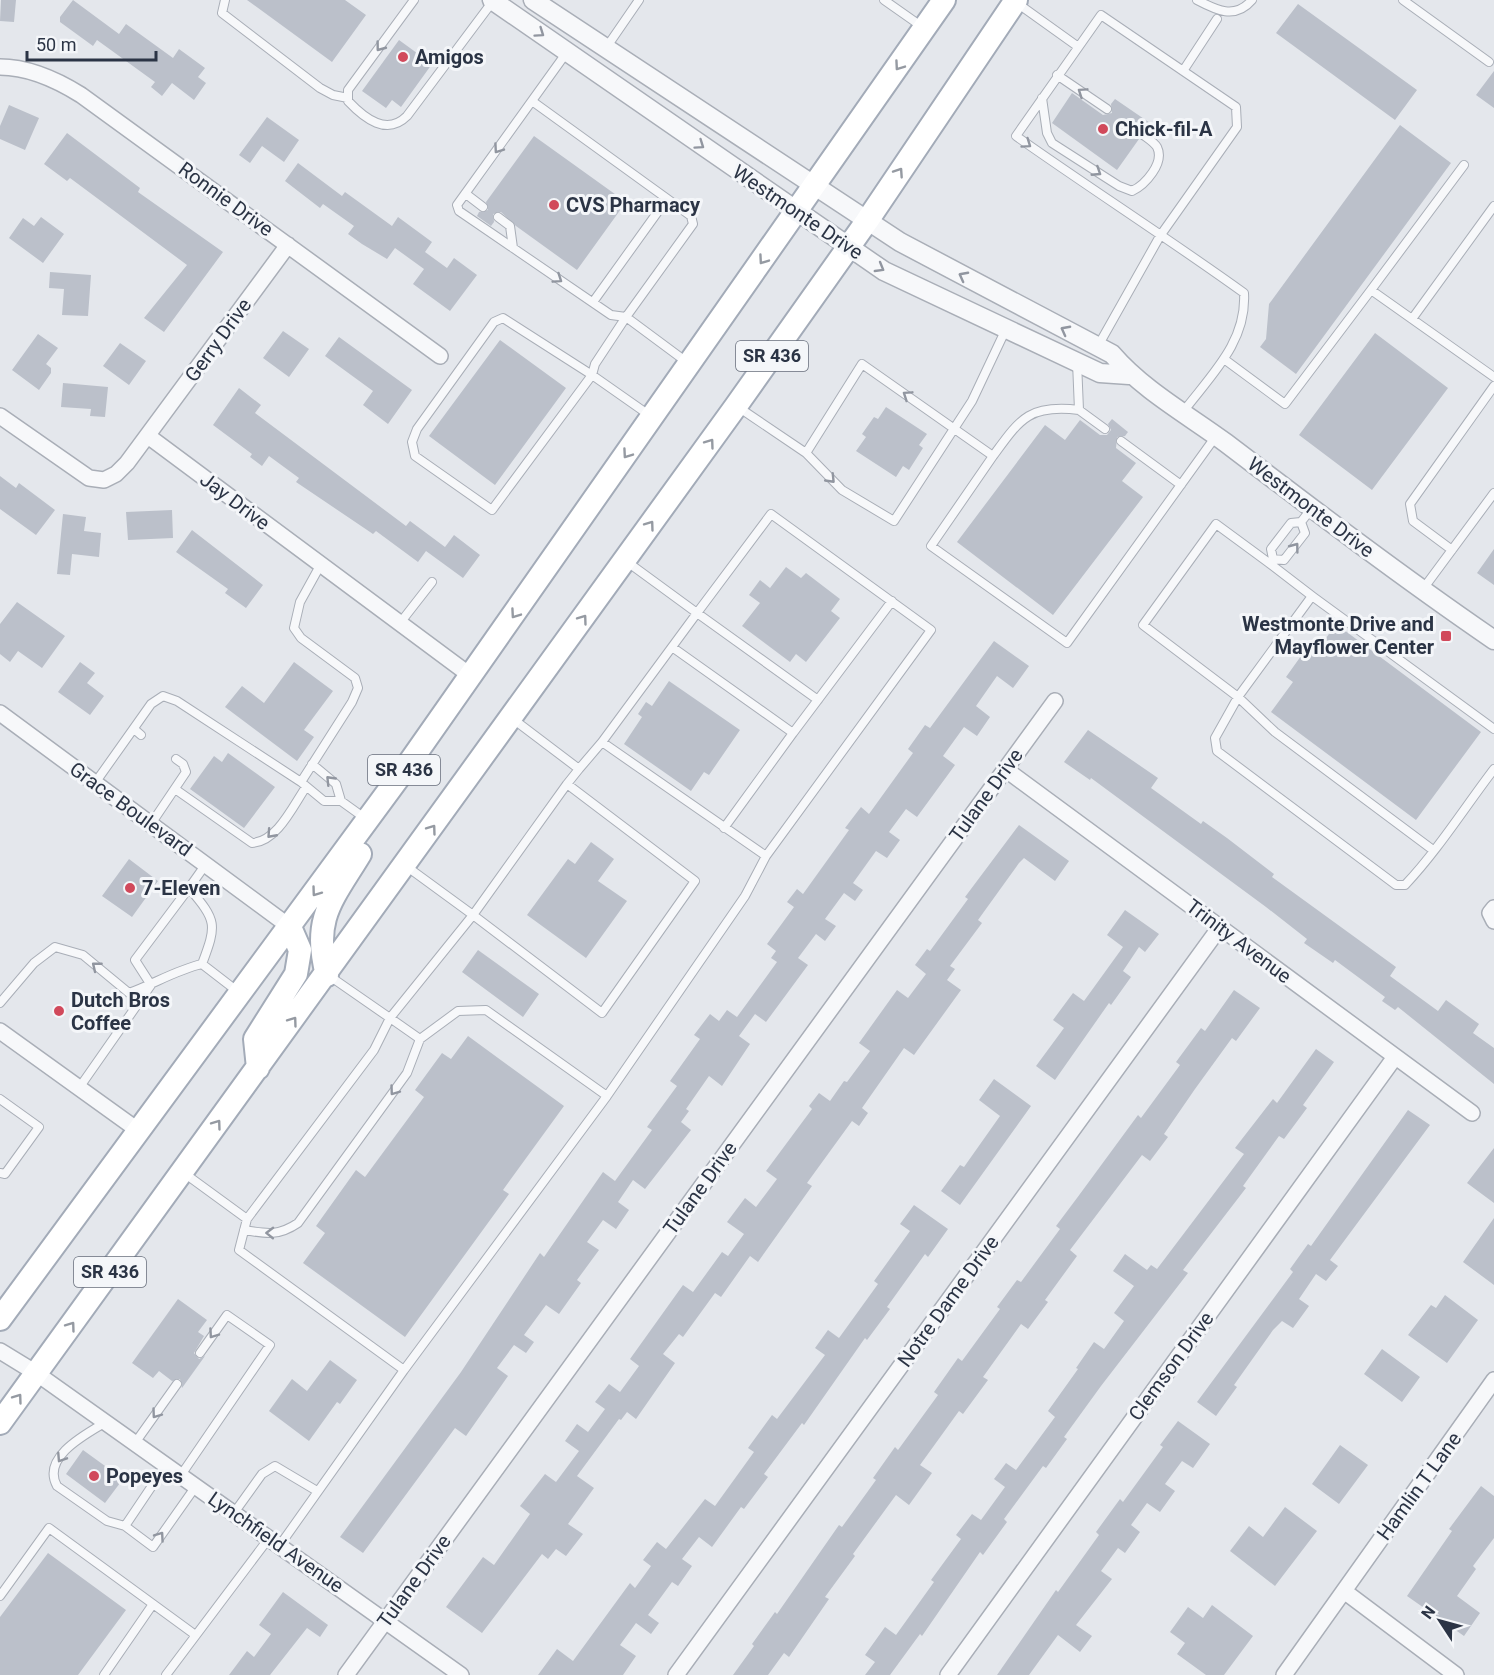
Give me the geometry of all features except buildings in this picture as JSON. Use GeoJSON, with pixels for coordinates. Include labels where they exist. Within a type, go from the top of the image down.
{"type":"FeatureCollection","features":[{"type":"Feature","properties":{"kind":"main road","name":"SR 436"},"geometry":{"type":"LineString","coordinates":[[0,1319],[407,766],[944,0]]}},
{"type":"Feature","properties":{"kind":"main road","name":"SR 436"},"geometry":{"type":"LineString","coordinates":[[0,1423],[327,975],[736,406],[867,221],[1015,1]]}},
{"type":"Feature","properties":{"kind":"main road"},"geometry":{"type":"LineString","coordinates":[[327,975],[319,936],[323,921],[334,896],[378,825],[407,766]]}},
{"type":"Feature","properties":{"kind":"main road"},"geometry":{"type":"LineString","coordinates":[[258,1068],[255,1039],[296,974],[300,950],[290,927]]}},
{"type":"Feature","properties":{"kind":"street","name":"Westmonte Drive"},"geometry":{"type":"LineString","coordinates":[[492,0],[884,271],[1100,373],[1129,375]]}},
{"type":"Feature","properties":{"kind":"street","name":"Westmonte Drive"},"geometry":{"type":"LineString","coordinates":[[533,0],[900,242],[1112,354],[1129,375],[1216,436],[1307,515],[1494,640]]}},
{"type":"Feature","properties":{"kind":"street","name":"Ronnie Drive"},"geometry":{"type":"LineString","coordinates":[[0,67],[34,72],[67,86],[288,244],[440,357]]}},
{"type":"Feature","properties":{"kind":"street","name":"Gerry Drive"},"geometry":{"type":"LineString","coordinates":[[148,436],[288,244]]}},
{"type":"Feature","properties":{"kind":"street"},"geometry":{"type":"LineString","coordinates":[[0,416],[75,471],[89,478],[104,480],[116,474],[148,436]]}},
{"type":"Feature","properties":{"kind":"street","name":"Jay Drive"},"geometry":{"type":"LineString","coordinates":[[148,436],[471,676]]}},
{"type":"Feature","properties":{"kind":"street","name":"Tulane Drive"},"geometry":{"type":"LineString","coordinates":[[346,1675],[1055,701]]}},
{"type":"Feature","properties":{"kind":"street","name":"Grace Boulevard"},"geometry":{"type":"LineString","coordinates":[[0,713],[290,927]]}},
{"type":"Feature","properties":{"kind":"street","name":"Trinity Avenue"},"geometry":{"type":"LineString","coordinates":[[1005,769],[1472,1113]]}},
{"type":"Feature","properties":{"kind":"street"},"geometry":{"type":"LineString","coordinates":[[1494,908],[1490,914],[1494,921]]}},
{"type":"Feature","properties":{"kind":"street","name":"Notre Dame Drive"},"geometry":{"type":"LineString","coordinates":[[676,1675],[1220,927]]}},
{"type":"Feature","properties":{"kind":"street"},"geometry":{"type":"LineString","coordinates":[[0,1031],[139,1131]]}},
{"type":"Feature","properties":{"kind":"street","name":"Clemson Drive"},"geometry":{"type":"LineString","coordinates":[[948,1675],[1395,1057]]}},
{"type":"Feature","properties":{"kind":"street","name":"Lynchfield Avenue"},"geometry":{"type":"LineString","coordinates":[[0,1351],[106,1422],[461,1675]]}},
{"type":"Feature","properties":{"kind":"street","name":"Hamlin T Lane"},"geometry":{"type":"LineString","coordinates":[[1284,1675],[1494,1380]]}},
{"type":"Feature","properties":{"kind":"street"},"geometry":{"type":"LineString","coordinates":[[1344,1591],[1456,1675]]}},
{"type":"Feature","properties":{"kind":"lane"},"geometry":{"type":"LineString","coordinates":[[225,0],[222,13],[320,88],[333,95],[348,98]]}},
{"type":"Feature","properties":{"kind":"lane"},"geometry":{"type":"LineString","coordinates":[[414,0],[348,90],[348,98],[356,110],[382,126],[398,125],[492,0]]}},
{"type":"Feature","properties":{"kind":"lane"},"geometry":{"type":"LineString","coordinates":[[606,48],[639,0]]}},
{"type":"Feature","properties":{"kind":"lane"},"geometry":{"type":"LineString","coordinates":[[884,0],[925,28]]}},
{"type":"Feature","properties":{"kind":"lane"},"geometry":{"type":"LineString","coordinates":[[1197,0],[1220,12],[1235,12],[1252,0]]}},
{"type":"Feature","properties":{"kind":"lane"},"geometry":{"type":"LineString","coordinates":[[1015,1],[1077,46]]}},
{"type":"Feature","properties":{"kind":"lane"},"geometry":{"type":"LineString","coordinates":[[1409,2],[1489,62]]}},
{"type":"Feature","properties":{"kind":"lane"},"geometry":{"type":"LineString","coordinates":[[1098,347],[1160,236],[1237,127],[1236,107],[1101,15],[1077,46],[1016,136],[1160,236],[1244,293],[1245,308],[1235,345],[1183,412]]}},
{"type":"Feature","properties":{"kind":"lane"},"geometry":{"type":"LineString","coordinates":[[1184,71],[1217,19]]}},
{"type":"Feature","properties":{"kind":"lane"},"geometry":{"type":"LineString","coordinates":[[567,52],[457,206],[459,211],[611,315],[626,317],[690,364]]}},
{"type":"Feature","properties":{"kind":"lane"},"geometry":{"type":"LineString","coordinates":[[1057,75],[1107,109]]}},
{"type":"Feature","properties":{"kind":"lane"},"geometry":{"type":"LineString","coordinates":[[1042,98],[1047,134],[1052,143],[1119,186],[1132,191],[1147,181],[1159,157],[1156,146],[1142,135]]}},
{"type":"Feature","properties":{"kind":"lane"},"geometry":{"type":"LineString","coordinates":[[532,102],[691,216],[693,224],[626,317],[595,364],[592,375],[492,510],[415,456],[412,442],[417,429],[487,331],[503,318],[592,375],[652,417]]}},
{"type":"Feature","properties":{"kind":"lane"},"geometry":{"type":"LineString","coordinates":[[1224,359],[1285,404],[1464,165]]}},
{"type":"Feature","properties":{"kind":"lane"},"geometry":{"type":"LineString","coordinates":[[466,194],[483,207]]}},
{"type":"Feature","properties":{"kind":"lane"},"geometry":{"type":"LineString","coordinates":[[592,302],[668,199]]}},
{"type":"Feature","properties":{"kind":"lane"},"geometry":{"type":"LineString","coordinates":[[1412,319],[1494,206]]}},
{"type":"Feature","properties":{"kind":"lane"},"geometry":{"type":"LineString","coordinates":[[498,217],[510,226],[513,248]]}},
{"type":"Feature","properties":{"kind":"lane"},"geometry":{"type":"LineString","coordinates":[[1371,290],[1494,377]]}},
{"type":"Feature","properties":{"kind":"lane"},"geometry":{"type":"LineString","coordinates":[[736,406],[806,453],[842,490],[894,521],[972,401],[1006,328]]}},
{"type":"Feature","properties":{"kind":"lane"},"geometry":{"type":"LineString","coordinates":[[1077,362],[1079,410]]}},
{"type":"Feature","properties":{"kind":"lane"},"geometry":{"type":"LineString","coordinates":[[806,453],[862,364],[993,456]]}},
{"type":"Feature","properties":{"kind":"lane"},"geometry":{"type":"LineString","coordinates":[[1452,550],[1413,521],[1410,504],[1494,386]]}},
{"type":"Feature","properties":{"kind":"lane"},"geometry":{"type":"LineString","coordinates":[[1105,429],[1079,410],[1035,411],[1014,428],[931,546],[1067,643],[1216,436]]}},
{"type":"Feature","properties":{"kind":"lane"},"geometry":{"type":"LineString","coordinates":[[1121,441],[1181,485]]}},
{"type":"Feature","properties":{"kind":"lane"},"geometry":{"type":"LineString","coordinates":[[1422,591],[1494,492]]}},
{"type":"Feature","properties":{"kind":"lane"},"geometry":{"type":"LineString","coordinates":[[166,1675],[194,1634],[317,1491],[607,1096],[745,896],[766,856],[932,630],[771,514],[602,742],[567,784],[473,915],[390,1018],[374,1050],[248,1219],[238,1250],[404,1370]]}},
{"type":"Feature","properties":{"kind":"lane"},"geometry":{"type":"LineString","coordinates":[[1271,561],[1284,560],[1305,533],[1307,515]]}},
{"type":"Feature","properties":{"kind":"lane"},"geometry":{"type":"LineString","coordinates":[[1271,561],[1271,549],[1291,523],[1307,515]]}},
{"type":"Feature","properties":{"kind":"lane"},"geometry":{"type":"LineString","coordinates":[[1433,850],[1275,732],[1238,697],[1143,625],[1216,524],[1271,561],[1312,596],[1494,729]]}},
{"type":"Feature","properties":{"kind":"lane"},"geometry":{"type":"LineString","coordinates":[[625,560],[818,700]]}},
{"type":"Feature","properties":{"kind":"lane"},"geometry":{"type":"LineString","coordinates":[[175,789],[252,843],[263,843],[272,835],[358,688],[355,678],[301,638],[294,628],[300,602],[321,564]]}},
{"type":"Feature","properties":{"kind":"lane"},"geometry":{"type":"LineString","coordinates":[[400,623],[432,582]]}},
{"type":"Feature","properties":{"kind":"lane"},"geometry":{"type":"LineString","coordinates":[[1312,596],[1238,697],[1215,738],[1214,746],[1217,751],[1396,885],[1406,885],[1494,769]]}},
{"type":"Feature","properties":{"kind":"lane"},"geometry":{"type":"LineString","coordinates":[[724,828],[892,601]]}},
{"type":"Feature","properties":{"kind":"lane"},"geometry":{"type":"LineString","coordinates":[[672,647],[793,733]]}},
{"type":"Feature","properties":{"kind":"lane"},"geometry":{"type":"LineString","coordinates":[[95,783],[152,704],[162,696],[177,701],[303,784],[324,801],[341,801],[368,820]]}},
{"type":"Feature","properties":{"kind":"lane"},"geometry":{"type":"LineString","coordinates":[[511,718],[579,769]]}},
{"type":"Feature","properties":{"kind":"lane"},"geometry":{"type":"LineString","coordinates":[[134,729],[141,735]]}},
{"type":"Feature","properties":{"kind":"lane"},"geometry":{"type":"LineString","coordinates":[[602,742],[766,856]]}},
{"type":"Feature","properties":{"kind":"lane"},"geometry":{"type":"LineString","coordinates":[[151,824],[186,772],[183,765],[176,759]]}},
{"type":"Feature","properties":{"kind":"lane"},"geometry":{"type":"LineString","coordinates":[[312,764],[336,783],[341,801]]}},
{"type":"Feature","properties":{"kind":"lane"},"geometry":{"type":"LineString","coordinates":[[405,865],[602,1013],[694,881],[567,784]]}},
{"type":"Feature","properties":{"kind":"lane"},"geometry":{"type":"LineString","coordinates":[[151,985],[135,960],[206,864]]}},
{"type":"Feature","properties":{"kind":"lane"},"geometry":{"type":"LineString","coordinates":[[189,888],[209,911],[214,933],[202,964]]}},
{"type":"Feature","properties":{"kind":"lane"},"geometry":{"type":"LineString","coordinates":[[0,1003],[34,963],[55,947],[83,955],[129,993],[151,985],[183,968],[202,964],[241,994]]}},
{"type":"Feature","properties":{"kind":"lane"},"geometry":{"type":"LineString","coordinates":[[327,975],[420,1039]]}},
{"type":"Feature","properties":{"kind":"lane"},"geometry":{"type":"LineString","coordinates":[[79,1088],[151,985]]}},
{"type":"Feature","properties":{"kind":"lane"},"geometry":{"type":"LineString","coordinates":[[244,1230],[272,1235],[285,1233],[298,1223],[407,1073],[420,1039],[458,1011],[486,1010],[607,1096]]}},
{"type":"Feature","properties":{"kind":"lane"},"geometry":{"type":"LineString","coordinates":[[0,1099],[39,1127],[2,1174]]}},
{"type":"Feature","properties":{"kind":"lane"},"geometry":{"type":"LineString","coordinates":[[183,1172],[248,1219]]}},
{"type":"Feature","properties":{"kind":"lane"},"geometry":{"type":"LineString","coordinates":[[181,1475],[270,1346],[227,1315],[200,1353]]}},
{"type":"Feature","properties":{"kind":"lane"},"geometry":{"type":"LineString","coordinates":[[135,1443],[177,1384]]}},
{"type":"Feature","properties":{"kind":"lane"},"geometry":{"type":"LineString","coordinates":[[106,1422],[68,1447],[54,1468],[53,1478],[57,1485],[107,1521],[125,1526],[153,1546],[196,1486]]}},
{"type":"Feature","properties":{"kind":"lane"},"geometry":{"type":"LineString","coordinates":[[125,1526],[166,1465]]}},
{"type":"Feature","properties":{"kind":"lane"},"geometry":{"type":"LineString","coordinates":[[234,1513],[262,1474],[275,1466],[317,1491]]}},
{"type":"Feature","properties":{"kind":"lane"},"geometry":{"type":"LineString","coordinates":[[0,1596],[49,1528],[194,1634]]}},
{"type":"Feature","properties":{"kind":"lane"},"geometry":{"type":"LineString","coordinates":[[104,1675],[153,1604]]}},
{"type":"Feature","properties":{"kind":"place","name":"Amigos"},"geometry":{"type":"Point","coordinates":[403,57]}},
{"type":"Feature","properties":{"kind":"place","name":"Chick-fil-A"},"geometry":{"type":"Point","coordinates":[1103,129]}},
{"type":"Feature","properties":{"kind":"place","name":"CVS Pharmacy"},"geometry":{"type":"Point","coordinates":[554,205]}},
{"type":"Feature","properties":{"kind":"place","name":"Westmonte Drive and Mayflower Center"},"geometry":{"type":"Point","coordinates":[1446,636]}},
{"type":"Feature","properties":{"kind":"place","name":"7-Eleven"},"geometry":{"type":"Point","coordinates":[130,888]}},
{"type":"Feature","properties":{"kind":"place","name":"Dutch Bros Coffee"},"geometry":{"type":"Point","coordinates":[59,1011]}},
{"type":"Feature","properties":{"kind":"place","name":"Popeyes"},"geometry":{"type":"Point","coordinates":[94,1476]}}]}
